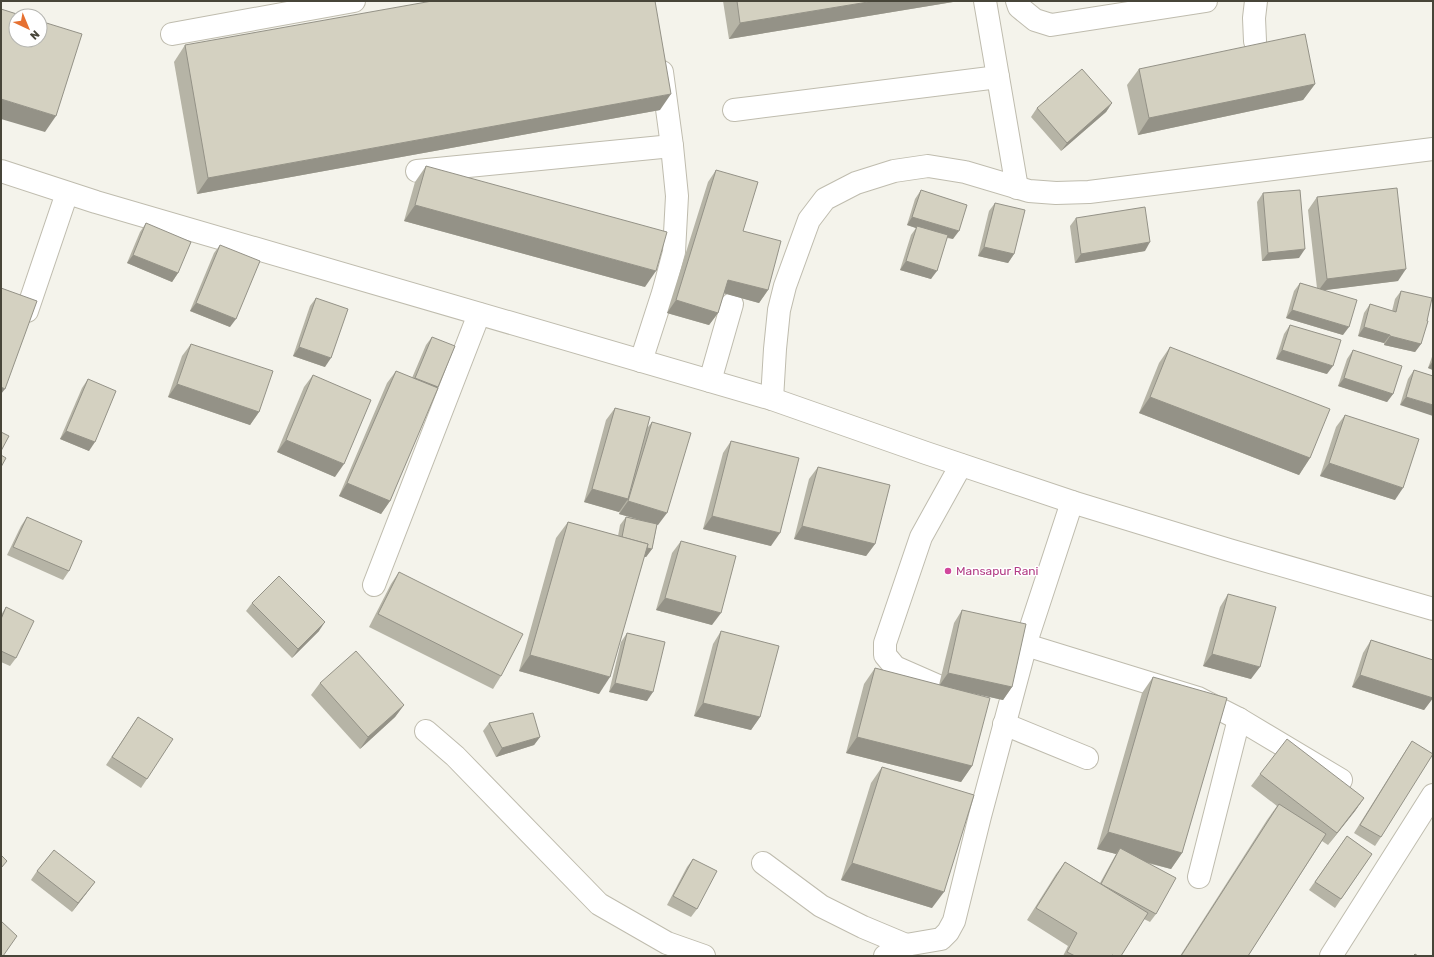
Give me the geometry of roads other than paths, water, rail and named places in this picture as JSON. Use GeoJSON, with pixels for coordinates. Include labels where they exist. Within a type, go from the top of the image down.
{"type":"FeatureCollection","features":[{"type":"Feature","properties":{"kind":"street"},"geometry":{"type":"LineString","coordinates":[[172,34],[354,1]]}},
{"type":"Feature","properties":{"kind":"street"},"geometry":{"type":"LineString","coordinates":[[985,1],[1017,188]]}},
{"type":"Feature","properties":{"kind":"street"},"geometry":{"type":"LineString","coordinates":[[1017,1],[1019,7],[1035,20],[1051,24],[1206,1]]}},
{"type":"Feature","properties":{"kind":"street"},"geometry":{"type":"LineString","coordinates":[[1255,41],[1254,18],[1256,1]]}},
{"type":"Feature","properties":{"kind":"street"},"geometry":{"type":"LineString","coordinates":[[641,361],[663,293],[674,252],[677,196],[672,146],[658,52]]}},
{"type":"Feature","properties":{"kind":"street"},"geometry":{"type":"LineString","coordinates":[[734,110],[998,76]]}},
{"type":"Feature","properties":{"kind":"street"},"geometry":{"type":"LineString","coordinates":[[417,171],[672,146]]}},
{"type":"Feature","properties":{"kind":"street"},"geometry":{"type":"LineString","coordinates":[[772,399],[779,310],[785,286],[809,220],[825,199],[856,183],[894,171],[928,166],[965,172],[1028,191],[1056,193],[1089,192],[1433,149]]}},
{"type":"Feature","properties":{"kind":"street"},"geometry":{"type":"LineString","coordinates":[[1,171],[104,205],[710,380],[772,399],[960,465],[1072,502],[1229,550],[1433,609]]}},
{"type":"Feature","properties":{"kind":"street"},"geometry":{"type":"LineString","coordinates":[[27,311],[67,193]]}},
{"type":"Feature","properties":{"kind":"street"},"geometry":{"type":"LineString","coordinates":[[710,380],[732,304]]}},
{"type":"Feature","properties":{"kind":"street"},"geometry":{"type":"LineString","coordinates":[[374,585],[479,314]]}},
{"type":"Feature","properties":{"kind":"street"},"geometry":{"type":"LineString","coordinates":[[952,692],[895,667],[885,654],[885,643],[921,537],[960,465]]}},
{"type":"Feature","properties":{"kind":"street"},"geometry":{"type":"LineString","coordinates":[[763,863],[821,906],[863,927],[906,945],[936,947],[948,932],[954,921],[962,882],[1026,645],[1072,502]]}},
{"type":"Feature","properties":{"kind":"street"},"geometry":{"type":"LineString","coordinates":[[1026,645],[1198,698],[1238,719],[1340,780]]}},
{"type":"Feature","properties":{"kind":"street"},"geometry":{"type":"LineString","coordinates":[[1199,877],[1238,719]]}},
{"type":"Feature","properties":{"kind":"street"},"geometry":{"type":"LineString","coordinates":[[1004,724],[1087,758]]}},
{"type":"Feature","properties":{"kind":"street"},"geometry":{"type":"LineString","coordinates":[[426,731],[455,756],[598,904],[667,943],[704,956]]}},
{"type":"Feature","properties":{"kind":"street"},"geometry":{"type":"LineString","coordinates":[[1331,956],[1433,795]]}},
{"type":"Feature","properties":{"kind":"street"},"geometry":{"type":"LineString","coordinates":[[885,956],[893,950],[906,945]]}},
{"type":"Feature","properties":{"kind":"place","name":"Mansapur Rani"},"geometry":{"type":"Point","coordinates":[948,571]}}]}
